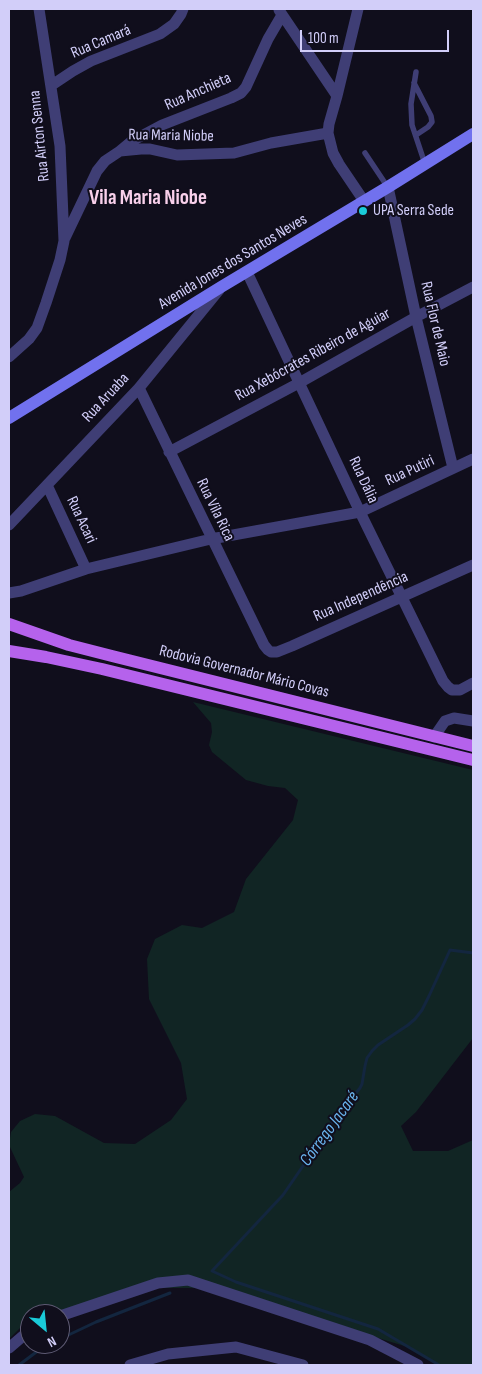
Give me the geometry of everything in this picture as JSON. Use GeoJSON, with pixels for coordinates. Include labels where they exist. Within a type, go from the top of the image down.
{"type":"FeatureCollection","features":[{"type":"Feature","properties":{"kind":"main road","name":"Rodovia Governador Mário Covas"},"geometry":{"type":"LineString","coordinates":[[9,624],[69,645],[473,746]]}},
{"type":"Feature","properties":{"kind":"main road","name":"Rodovia Governador Mário Covas"},"geometry":{"type":"LineString","coordinates":[[9,651],[102,669],[473,760]]}},
{"type":"Feature","properties":{"kind":"street","name":"Rua Airton Senna"},"geometry":{"type":"LineString","coordinates":[[9,357],[29,339],[37,328],[60,260],[64,241],[60,146],[39,9]]}},
{"type":"Feature","properties":{"kind":"street","name":"Rua Camará"},"geometry":{"type":"LineString","coordinates":[[52,85],[91,61],[160,34],[174,24],[183,9]]}},
{"type":"Feature","properties":{"kind":"street"},"geometry":{"type":"LineString","coordinates":[[358,9],[328,133],[333,153],[364,201]]}},
{"type":"Feature","properties":{"kind":"street"},"geometry":{"type":"LineString","coordinates":[[280,12],[337,96]]}},
{"type":"Feature","properties":{"kind":"street","name":"Rua Anchieta"},"geometry":{"type":"LineString","coordinates":[[120,151],[132,141],[162,125],[241,93],[246,87],[280,12]]}},
{"type":"Feature","properties":{"kind":"street","name":"Rua Maria Niobe"},"geometry":{"type":"LineString","coordinates":[[64,241],[97,171],[105,161],[120,151],[150,149],[177,155],[234,153],[272,143],[328,133]]}},
{"type":"Feature","properties":{"kind":"street","name":"Avenida Jones dos Santos Neves"},"geometry":{"type":"LineString","coordinates":[[9,418],[473,134]]}},
{"type":"Feature","properties":{"kind":"street","name":"Rua Flor de Maio"},"geometry":{"type":"LineString","coordinates":[[388,187],[416,317],[453,468]]}},
{"type":"Feature","properties":{"kind":"street","name":"Rua Dália"},"geometry":{"type":"LineString","coordinates":[[247,272],[360,512],[443,680],[452,690],[460,690],[473,683]]}},
{"type":"Feature","properties":{"kind":"street","name":"Rua Aruaba"},"geometry":{"type":"LineString","coordinates":[[9,525],[139,388],[221,287]]}},
{"type":"Feature","properties":{"kind":"street","name":"Rua Xebócrates Ribeiro de Aguiar"},"geometry":{"type":"LineString","coordinates":[[169,452],[473,287]]}},
{"type":"Feature","properties":{"kind":"street","name":"Rua Vila Rica"},"geometry":{"type":"LineString","coordinates":[[139,388],[264,645]]}},
{"type":"Feature","properties":{"kind":"street","name":"Rua Putiri"},"geometry":{"type":"LineString","coordinates":[[9,593],[21,591],[86,569],[211,539],[360,512],[473,459]]}},
{"type":"Feature","properties":{"kind":"street","name":"Rua Acari"},"geometry":{"type":"LineString","coordinates":[[47,485],[86,569]]}},
{"type":"Feature","properties":{"kind":"street","name":"Rua Independência"},"geometry":{"type":"LineString","coordinates":[[264,645],[271,652],[277,652],[473,565]]}},
{"type":"Feature","properties":{"kind":"street"},"geometry":{"type":"LineString","coordinates":[[434,737],[445,721],[454,718],[473,721]]}},
{"type":"Feature","properties":{"kind":"street"},"geometry":{"type":"LineString","coordinates":[[70,1313],[158,1284],[188,1280],[370,1340],[418,1365]]}},
{"type":"Feature","properties":{"kind":"street"},"geometry":{"type":"LineString","coordinates":[[9,1348],[20,1339]]}},
{"type":"Feature","properties":{"kind":"street"},"geometry":{"type":"LineString","coordinates":[[130,1365],[168,1354],[236,1347],[303,1365]]}},
{"type":"Feature","properties":{"kind":"lane"},"geometry":{"type":"LineString","coordinates":[[416,72],[411,104],[412,125],[425,164]]}},
{"type":"Feature","properties":{"kind":"lane"},"geometry":{"type":"LineString","coordinates":[[414,83],[432,116],[432,122],[416,136]]}},
{"type":"Feature","properties":{"kind":"lane"},"geometry":{"type":"LineString","coordinates":[[365,153],[388,187]]}},
{"type":"Feature","properties":{"kind":"green space"},"geometry":{"type":"Polygon","coordinates":[[[193,702],[473,770],[473,1038],[416,1112],[401,1126],[413,1151],[448,1151],[473,1140],[473,1365],[440,1365],[411,1348],[325,1322],[196,1288],[155,1288],[70,1311],[70,1304],[20,1304],[20,1328],[9,1339],[9,1192],[24,1177],[9,1145],[11,1132],[20,1121],[35,1114],[55,1116],[104,1143],[135,1144],[171,1120],[187,1099],[181,1063],[149,999],[147,959],[155,939],[182,925],[202,928],[234,912],[246,879],[293,820],[298,800],[285,788],[246,780],[212,752],[209,745],[212,732],[211,723],[193,702]]]}},
{"type":"Feature","properties":{"kind":"waterway","name":"Córrego Jacaré"},"geometry":{"type":"LineString","coordinates":[[439,1365],[378,1329],[236,1282],[212,1271],[283,1195],[330,1125],[360,1088],[367,1058],[372,1051],[408,1025],[422,1010],[450,950],[473,953]]}},
{"type":"Feature","properties":{"kind":"waterway","name":"Córrego Jacaré"},"geometry":{"type":"LineString","coordinates":[[70,1334],[170,1293]]}},
{"type":"Feature","properties":{"kind":"waterway","name":"Córrego Jacaré"},"geometry":{"type":"LineString","coordinates":[[19,1365],[34,1354]]}},
{"type":"Feature","properties":{"kind":"place","name":"UPA Serra Sede"},"geometry":{"type":"Point","coordinates":[363,211]}},
{"type":"Feature","properties":{"kind":"district","name":"Vila Maria Niobe"},"geometry":{"type":"Point","coordinates":[148,199]}}]}
